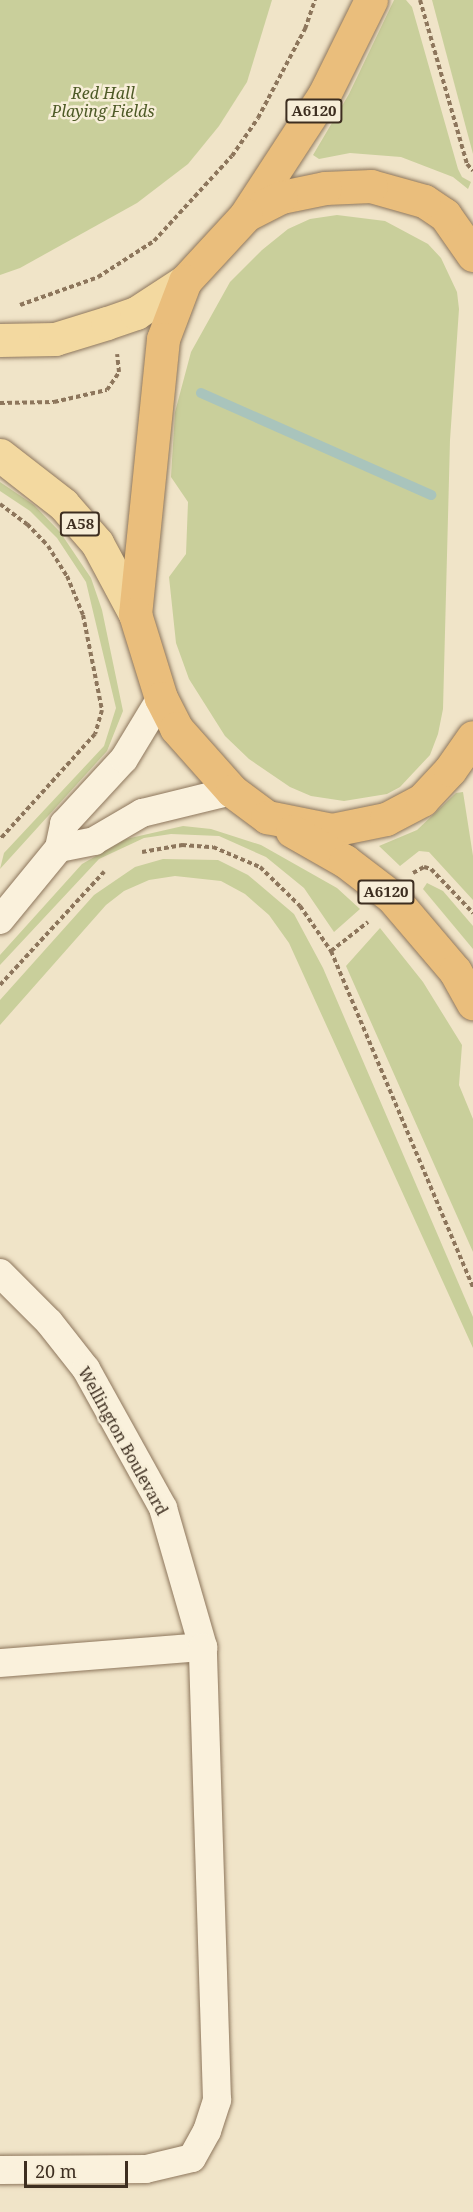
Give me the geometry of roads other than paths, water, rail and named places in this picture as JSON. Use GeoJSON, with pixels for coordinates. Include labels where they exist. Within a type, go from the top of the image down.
{"type":"FeatureCollection","features":[{"type":"Feature","properties":{"kind":"highway","name":"A6120"},"geometry":{"type":"LineString","coordinates":[[246,215],[324,95],[370,0]]}},
{"type":"Feature","properties":{"kind":"highway"},"geometry":{"type":"LineString","coordinates":[[473,255],[445,215],[424,201],[371,186],[325,188],[281,197],[246,215],[185,281],[163,339],[157,368],[135,614],[161,698],[176,728],[232,791],[267,817],[332,830],[386,819],[422,800],[450,770],[473,737]]}},
{"type":"Feature","properties":{"kind":"highway","name":"A6120"},"geometry":{"type":"LineString","coordinates":[[267,817],[345,861],[392,897],[455,971],[473,1003]]}},
{"type":"Feature","properties":{"kind":"main road"},"geometry":{"type":"LineString","coordinates":[[0,340],[55,339],[107,323],[145,309],[185,281]]}},
{"type":"Feature","properties":{"kind":"main road","name":"A58"},"geometry":{"type":"LineString","coordinates":[[0,456],[63,504],[96,543],[135,614]]}},
{"type":"Feature","properties":{"kind":"street"},"geometry":{"type":"LineString","coordinates":[[0,920],[17,895],[59,848],[64,824],[124,759],[161,698]]}},
{"type":"Feature","properties":{"kind":"street"},"geometry":{"type":"LineString","coordinates":[[59,848],[94,841],[142,813],[232,791]]}},
{"type":"Feature","properties":{"kind":"street","name":"Wellington Boulevard"},"geometry":{"type":"LineString","coordinates":[[0,1273],[49,1322],[86,1369],[163,1508],[203,1647],[217,2100],[207,2131],[192,2158],[146,2169],[0,2170]]}},
{"type":"Feature","properties":{"kind":"street"},"geometry":{"type":"LineString","coordinates":[[0,1663],[203,1647]]}},
{"type":"Feature","properties":{"kind":"waterway"},"geometry":{"type":"LineString","coordinates":[[201,393],[431,495]]}},
{"type":"Feature","properties":{"kind":"park label","name":"Red Hall Playing Fields"},"geometry":{"type":"Point","coordinates":[103,102]}}]}
